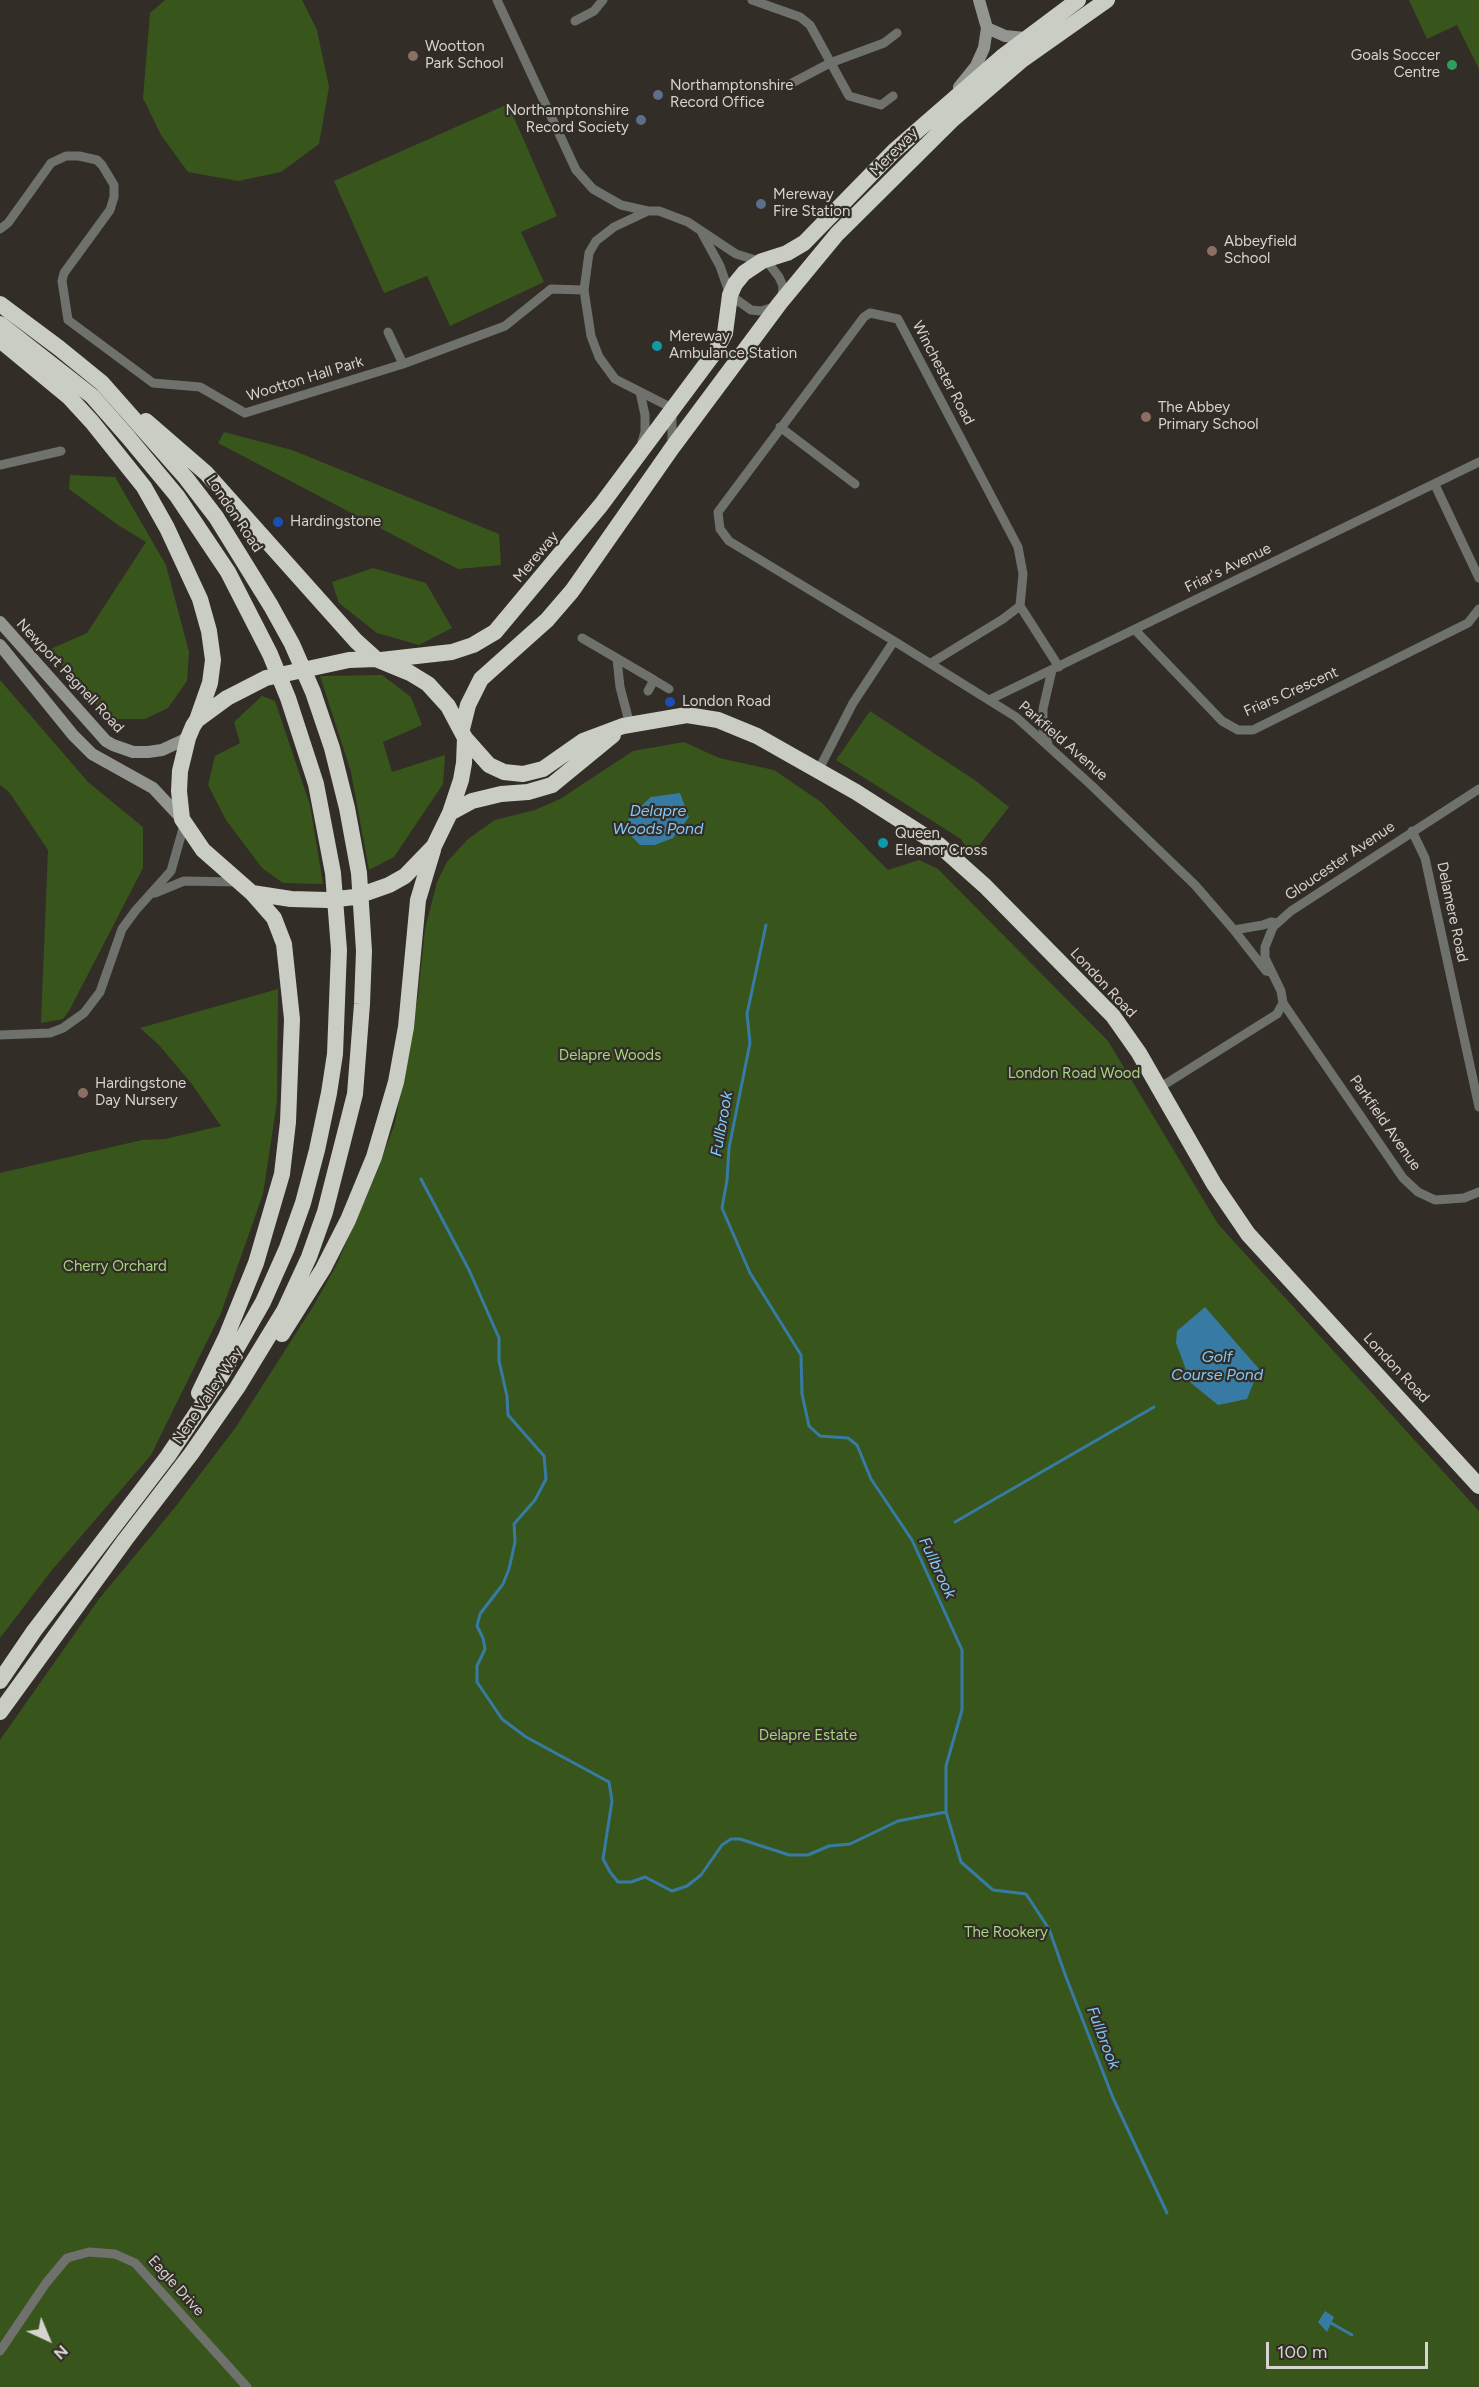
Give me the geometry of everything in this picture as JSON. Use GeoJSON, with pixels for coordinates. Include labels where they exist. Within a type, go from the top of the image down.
{"type":"FeatureCollection","features":[{"type":"Feature","properties":{"kind":"highway","name":"Mereway"},"geometry":{"type":"LineString","coordinates":[[197,720],[227,698],[266,678],[349,660],[379,660],[452,652],[473,645],[495,632],[556,561],[708,362],[721,341],[729,318],[730,295],[744,273],[762,261],[787,253],[804,243],[894,151],[1025,38],[1078,0]]}},
{"type":"Feature","properties":{"kind":"highway","name":"Mereway"},"geometry":{"type":"LineString","coordinates":[[434,846],[450,813],[464,763],[463,734],[468,705],[481,679],[547,620],[572,591],[672,448],[780,303],[837,234],[951,121],[1022,60],[1107,0]]}},
{"type":"Feature","properties":{"kind":"highway","name":"London Road"},"geometry":{"type":"LineString","coordinates":[[0,304],[102,383],[186,478],[216,517],[292,644],[313,692],[332,748],[347,808],[358,873],[364,951],[359,1058]]}},
{"type":"Feature","properties":{"kind":"highway","name":"Nene Valley Way"},"geometry":{"type":"LineString","coordinates":[[0,324],[92,396],[170,488],[228,572],[270,654],[288,698],[316,784],[333,873],[339,950],[335,1054],[317,1150],[303,1203],[287,1248],[263,1302],[235,1351],[168,1456],[34,1631],[0,1681]]}},
{"type":"Feature","properties":{"kind":"highway"},"geometry":{"type":"LineString","coordinates":[[0,340],[69,397],[144,487],[167,528],[200,598],[209,630],[213,660],[210,683],[188,738],[180,771],[178,791],[183,822],[203,850],[252,893],[274,918],[284,944],[292,1019],[291,1089],[282,1174],[256,1263],[235,1316],[168,1456]]}},
{"type":"Feature","properties":{"kind":"highway"},"geometry":{"type":"LineString","coordinates":[[102,383],[206,473],[356,641],[379,660]]}},
{"type":"Feature","properties":{"kind":"highway","name":"London Road"},"geometry":{"type":"LineString","coordinates":[[379,660],[410,673],[428,684],[441,697],[463,734],[489,765],[504,772],[523,774],[543,769],[583,741],[626,725],[687,714],[718,720],[757,736],[893,814],[939,845],[985,886],[1113,1016],[1139,1053],[1214,1184],[1248,1233],[1479,1486]]}},
{"type":"Feature","properties":{"kind":"highway","name":"London Road"},"geometry":{"type":"LineString","coordinates":[[450,813],[472,801],[501,794],[528,792],[552,785],[626,725]]}},
{"type":"Feature","properties":{"kind":"highway"},"geometry":{"type":"LineString","coordinates":[[252,893],[273,898],[306,900],[355,897],[389,885],[405,876],[434,846]]}},
{"type":"Feature","properties":{"kind":"highway"},"geometry":{"type":"LineString","coordinates":[[125,1540],[195,1461],[250,1383],[323,1269],[348,1220],[374,1157],[396,1082],[406,1027],[418,900],[434,846]]}},
{"type":"Feature","properties":{"kind":"highway","name":"Nene Valley Way"},"geometry":{"type":"LineString","coordinates":[[0,1712],[125,1540],[191,1454],[237,1388],[284,1311],[309,1257],[326,1212],[352,1105],[359,1058]]}},
{"type":"Feature","properties":{"kind":"main road"},"geometry":{"type":"LineString","coordinates":[[933,118],[976,66],[984,48],[987,28],[978,0]]}},
{"type":"Feature","properties":{"kind":"main road"},"geometry":{"type":"LineString","coordinates":[[987,28],[1005,36],[1025,38]]}},
{"type":"Feature","properties":{"kind":"main road","name":"Newport Pagnell Road"},"geometry":{"type":"LineString","coordinates":[[0,622],[106,741],[133,752],[148,752],[162,750],[188,738]]}},
{"type":"Feature","properties":{"kind":"main road","name":"Newport Pagnell Road"},"geometry":{"type":"LineString","coordinates":[[0,645],[92,754],[153,788],[172,806],[183,822]]}},
{"type":"Feature","properties":{"kind":"street"},"geometry":{"type":"LineString","coordinates":[[497,0],[576,171],[593,189],[621,205],[659,211],[688,222],[736,254],[769,264],[783,286],[780,303],[770,309],[750,310],[730,295],[720,266],[702,233]]}},
{"type":"Feature","properties":{"kind":"street"},"geometry":{"type":"LineString","coordinates":[[575,21],[594,11],[603,0]]}},
{"type":"Feature","properties":{"kind":"street"},"geometry":{"type":"LineString","coordinates":[[752,0],[801,17],[810,25],[849,96],[881,105],[893,96]]}},
{"type":"Feature","properties":{"kind":"street"},"geometry":{"type":"LineString","coordinates":[[790,84],[830,63],[884,43],[897,33]]}},
{"type":"Feature","properties":{"kind":"street","name":"Wootton Hall Park"},"geometry":{"type":"LineString","coordinates":[[0,229],[8,223],[51,163],[66,156],[97,160],[114,185],[114,198],[110,210],[64,273],[62,281],[68,320],[153,383],[200,387],[245,413],[262,410],[403,364],[505,326],[551,289],[584,290]]}},
{"type":"Feature","properties":{"kind":"street"},"geometry":{"type":"LineString","coordinates":[[648,211],[614,227],[596,241],[589,253],[584,290],[591,336],[599,357],[615,379],[672,408],[672,448]]}},
{"type":"Feature","properties":{"kind":"street","name":"Winchester Road"},"geometry":{"type":"LineString","coordinates":[[894,641],[729,541],[720,528],[718,513],[864,317],[870,313],[898,319],[1018,547],[1023,574],[1020,606]]}},
{"type":"Feature","properties":{"kind":"street"},"geometry":{"type":"LineString","coordinates":[[388,332],[403,364]]}},
{"type":"Feature","properties":{"kind":"street"},"geometry":{"type":"LineString","coordinates":[[630,465],[645,432],[645,415],[640,392]]}},
{"type":"Feature","properties":{"kind":"street"},"geometry":{"type":"LineString","coordinates":[[780,428],[855,484]]}},
{"type":"Feature","properties":{"kind":"street"},"geometry":{"type":"LineString","coordinates":[[0,465],[61,451]]}},
{"type":"Feature","properties":{"kind":"street","name":"Friar's Avenue"},"geometry":{"type":"LineString","coordinates":[[989,700],[1479,462]]}},
{"type":"Feature","properties":{"kind":"street"},"geometry":{"type":"LineString","coordinates":[[1435,485],[1479,578]]}},
{"type":"Feature","properties":{"kind":"street"},"geometry":{"type":"LineString","coordinates":[[931,663],[1020,606],[1055,669],[1042,709],[1043,729],[1049,747]]}},
{"type":"Feature","properties":{"kind":"street","name":"Friars Crescent"},"geometry":{"type":"LineString","coordinates":[[1135,630],[1222,721],[1238,730],[1253,729],[1468,623],[1479,609]]}},
{"type":"Feature","properties":{"kind":"street"},"geometry":{"type":"LineString","coordinates":[[582,638],[669,689]]}},
{"type":"Feature","properties":{"kind":"street"},"geometry":{"type":"LineString","coordinates":[[818,771],[853,703],[894,641]]}},
{"type":"Feature","properties":{"kind":"street","name":"Parkfield Avenue"},"geometry":{"type":"LineString","coordinates":[[894,641],[1016,717],[1195,885],[1266,971],[1271,972],[1283,997],[1283,1003],[1403,1178],[1418,1192],[1435,1200],[1464,1198],[1479,1192]]}},
{"type":"Feature","properties":{"kind":"street"},"geometry":{"type":"LineString","coordinates":[[616,659],[626,725]]}},
{"type":"Feature","properties":{"kind":"street"},"geometry":{"type":"LineString","coordinates":[[648,691],[654,680]]}},
{"type":"Feature","properties":{"kind":"street","name":"Gloucester Avenue"},"geometry":{"type":"LineString","coordinates":[[1276,923],[1309,898],[1479,789]]}},
{"type":"Feature","properties":{"kind":"street"},"geometry":{"type":"LineString","coordinates":[[0,1035],[50,1033],[63,1028],[84,1013],[100,992],[122,929],[171,871],[183,822]]}},
{"type":"Feature","properties":{"kind":"street","name":"Delamere Road"},"geometry":{"type":"LineString","coordinates":[[1412,831],[1425,858],[1479,1107]]}},
{"type":"Feature","properties":{"kind":"street"},"geometry":{"type":"LineString","coordinates":[[150,896],[184,881],[237,882]]}},
{"type":"Feature","properties":{"kind":"street"},"geometry":{"type":"LineString","coordinates":[[1234,930],[1270,922],[1276,923],[1265,947],[1271,972]]}},
{"type":"Feature","properties":{"kind":"street"},"geometry":{"type":"LineString","coordinates":[[1159,1088],[1277,1014],[1283,1003]]}},
{"type":"Feature","properties":{"kind":"street","name":"Eagle Drive"},"geometry":{"type":"LineString","coordinates":[[0,2351],[46,2283],[67,2258],[89,2252],[115,2254],[135,2264],[247,2387]]}},
{"type":"Feature","properties":{"kind":"green space"},"geometry":{"type":"Polygon","coordinates":[[[165,0],[302,0],[317,30],[329,87],[319,144],[281,172],[238,181],[188,172],[161,135],[143,98],[150,13],[165,0]]]}},
{"type":"Feature","properties":{"kind":"green space"},"geometry":{"type":"Polygon","coordinates":[[[1409,0],[1479,0],[1479,69],[1457,25],[1427,39],[1409,0]]]}},
{"type":"Feature","properties":{"kind":"green space"},"geometry":{"type":"Polygon","coordinates":[[[508,104],[557,216],[521,232],[544,282],[450,326],[427,276],[384,293],[334,181],[508,104]]]}},
{"type":"Feature","properties":{"kind":"green space"},"geometry":{"type":"Polygon","coordinates":[[[224,432],[292,450],[499,534],[501,565],[458,569],[218,443],[224,432]]]}},
{"type":"Feature","properties":{"kind":"green space"},"geometry":{"type":"Polygon","coordinates":[[[70,475],[115,477],[166,565],[189,652],[187,681],[168,708],[145,719],[109,719],[48,650],[87,633],[146,542],[118,525],[69,489],[70,475]]]}},
{"type":"Feature","properties":{"kind":"green space"},"geometry":{"type":"Polygon","coordinates":[[[373,568],[426,583],[452,628],[419,645],[377,633],[339,603],[332,582],[373,568]]]}},
{"type":"Feature","properties":{"kind":"green space"},"geometry":{"type":"Polygon","coordinates":[[[382,675],[411,697],[422,725],[383,742],[392,772],[445,755],[443,784],[394,857],[369,870],[351,772],[320,676],[382,675]]]}},
{"type":"Feature","properties":{"kind":"green space"},"geometry":{"type":"Polygon","coordinates":[[[0,680],[88,782],[143,827],[143,868],[70,1009],[63,1019],[41,1023],[48,850],[9,792],[0,785],[0,680]]]}},
{"type":"Feature","properties":{"kind":"green space"},"geometry":{"type":"Polygon","coordinates":[[[262,696],[275,701],[310,805],[323,884],[283,883],[262,868],[226,820],[208,785],[215,756],[240,743],[234,722],[262,696]]]}},
{"type":"Feature","properties":{"kind":"green space"},"geometry":{"type":"Polygon","coordinates":[[[870,711],[976,781],[1009,807],[971,856],[961,839],[836,760],[870,711]]]}},
{"type":"Feature","properties":{"kind":"green space","name":"Delapre Estate"},"geometry":{"type":"Polygon","coordinates":[[[684,742],[719,758],[774,770],[821,802],[888,870],[919,860],[938,869],[1108,1041],[1218,1224],[1479,1511],[1479,2387],[0,2387],[0,1740],[99,1599],[176,1506],[236,1427],[314,1305],[336,1266],[376,1174],[395,1123],[418,996],[425,929],[437,882],[447,862],[468,839],[495,820],[535,810],[560,799],[633,751],[684,742]]]}},
{"type":"Feature","properties":{"kind":"green space","name":"Cherry Orchard"},"geometry":{"type":"Polygon","coordinates":[[[278,989],[277,1102],[263,1194],[221,1313],[151,1455],[52,1570],[0,1638],[0,1173],[142,1140],[165,1139],[221,1126],[191,1083],[159,1045],[140,1028],[278,989]]]}},
{"type":"Feature","properties":{"kind":"water","name":"Delapre Woods Pond"},"geometry":{"type":"Polygon","coordinates":[[[680,793],[689,817],[673,838],[655,845],[640,845],[624,829],[630,816],[651,797],[680,793]]]}},
{"type":"Feature","properties":{"kind":"water","name":"Golf Course Pond"},"geometry":{"type":"Polygon","coordinates":[[[1205,1307],[1259,1369],[1247,1399],[1218,1405],[1191,1383],[1176,1343],[1177,1331],[1205,1307]]]}},
{"type":"Feature","properties":{"kind":"water"},"geometry":{"type":"Polygon","coordinates":[[[1325,2311],[1334,2317],[1327,2332],[1318,2322],[1325,2311]]]}},
{"type":"Feature","properties":{"kind":"waterway","name":"Fullbrook"},"geometry":{"type":"LineString","coordinates":[[766,925],[747,1014],[750,1043],[729,1148],[722,1208],[750,1273],[801,1355],[802,1394],[809,1426],[820,1436],[848,1438],[857,1445],[871,1479],[912,1540],[962,1650],[962,1710],[946,1766],[946,1812],[961,1862],[993,1890],[1026,1894],[1049,1929],[1113,2098],[1167,2213]]}},
{"type":"Feature","properties":{"kind":"waterway"},"geometry":{"type":"LineString","coordinates":[[421,1179],[469,1270],[499,1338],[499,1361],[507,1396],[508,1415],[544,1456],[546,1479],[535,1500],[514,1524],[515,1542],[509,1569],[503,1584],[480,1614],[477,1626],[485,1649],[477,1666],[477,1682],[502,1719],[526,1737],[609,1782],[612,1801],[603,1859],[618,1882],[631,1882],[645,1877],[672,1891],[687,1886],[701,1875],[722,1845],[731,1839],[740,1839],[789,1855],[808,1855],[829,1846],[850,1844],[898,1821],[946,1812]]}},
{"type":"Feature","properties":{"kind":"waterway"},"geometry":{"type":"LineString","coordinates":[[955,1522],[1154,1407]]}},
{"type":"Feature","properties":{"kind":"waterway"},"geometry":{"type":"LineString","coordinates":[[1331,2323],[1352,2335]]}},
{"type":"Feature","properties":{"kind":"place","name":"Wootton Park School"},"geometry":{"type":"Point","coordinates":[413,56]}},
{"type":"Feature","properties":{"kind":"place","name":"Goals Soccer Centre"},"geometry":{"type":"Point","coordinates":[1452,65]}},
{"type":"Feature","properties":{"kind":"place","name":"Northamptonshire Record Office"},"geometry":{"type":"Point","coordinates":[658,95]}},
{"type":"Feature","properties":{"kind":"place","name":"Northamptonshire Record Society"},"geometry":{"type":"Point","coordinates":[641,120]}},
{"type":"Feature","properties":{"kind":"place","name":"Mereway Fire Station"},"geometry":{"type":"Point","coordinates":[761,204]}},
{"type":"Feature","properties":{"kind":"place","name":"Abbeyfield School"},"geometry":{"type":"Point","coordinates":[1212,251]}},
{"type":"Feature","properties":{"kind":"place","name":"Mereway Ambulance Station"},"geometry":{"type":"Point","coordinates":[657,346]}},
{"type":"Feature","properties":{"kind":"place","name":"The Abbey Primary School"},"geometry":{"type":"Point","coordinates":[1146,417]}},
{"type":"Feature","properties":{"kind":"place","name":"Hardingstone"},"geometry":{"type":"Point","coordinates":[278,522]}},
{"type":"Feature","properties":{"kind":"place","name":"London Road"},"geometry":{"type":"Point","coordinates":[670,702]}},
{"type":"Feature","properties":{"kind":"place","name":"Queen Eleanor Cross"},"geometry":{"type":"Point","coordinates":[883,843]}},
{"type":"Feature","properties":{"kind":"place","name":"Hardingstone Day Nursery"},"geometry":{"type":"Point","coordinates":[83,1093]}},
{"type":"Feature","properties":{"kind":"park label","name":"Delapre Woods"},"geometry":{"type":"Point","coordinates":[610,1056]}},
{"type":"Feature","properties":{"kind":"park label","name":"London Road Wood"},"geometry":{"type":"Point","coordinates":[1074,1074]}},
{"type":"Feature","properties":{"kind":"park label","name":"The Rookery"},"geometry":{"type":"Point","coordinates":[1006,1933]}}]}
